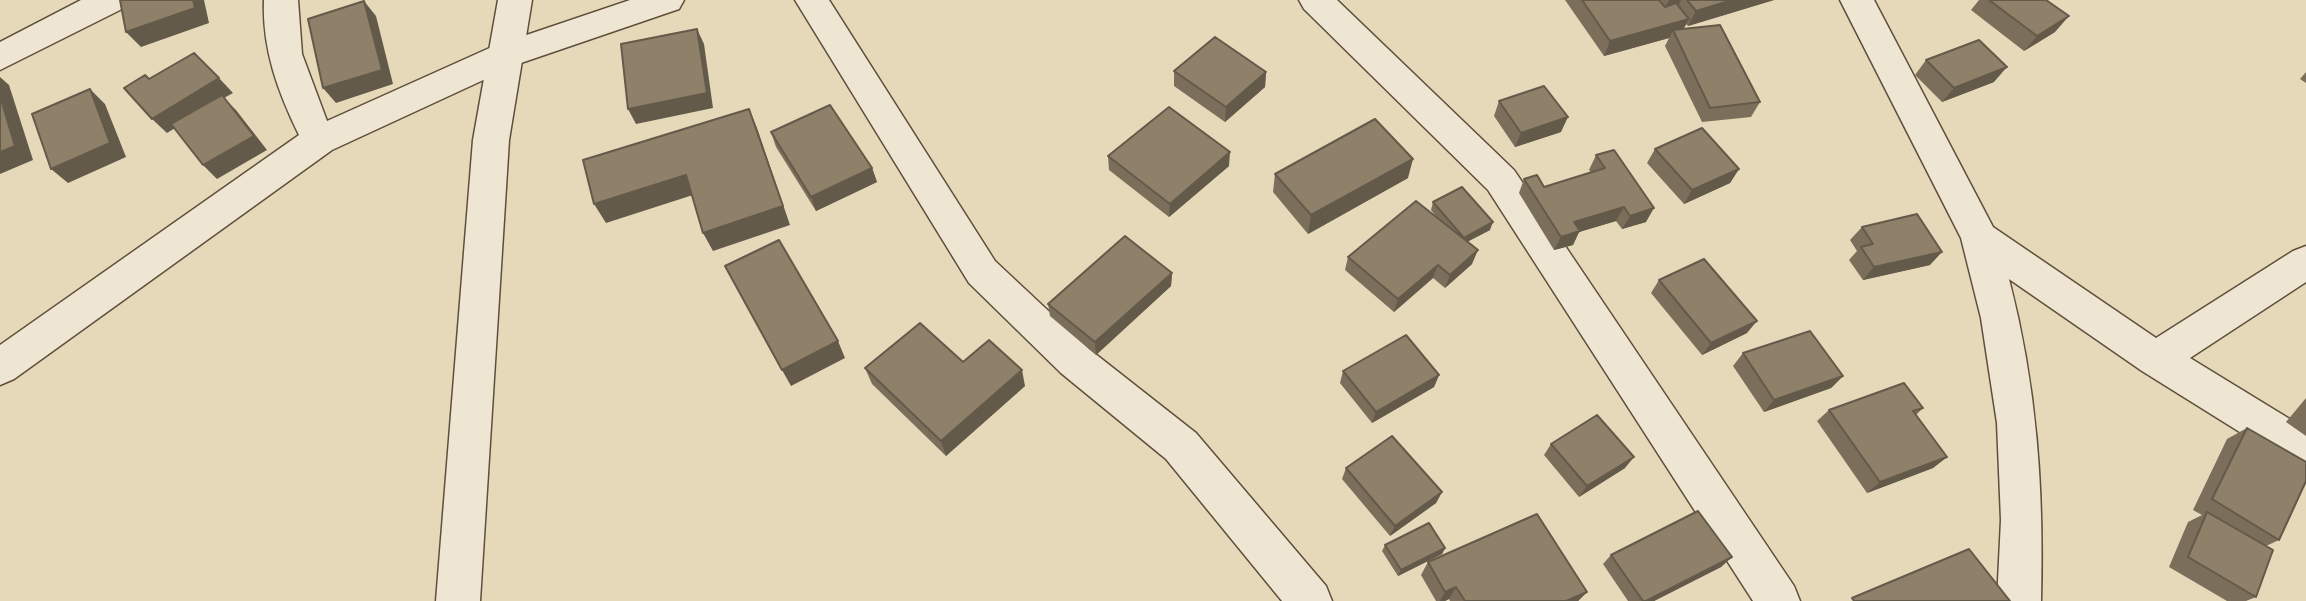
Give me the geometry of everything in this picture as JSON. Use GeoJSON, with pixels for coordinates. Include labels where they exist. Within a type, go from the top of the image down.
{"type":"FeatureCollection","features":[{"type":"Feature","properties":{"kind":"street"},"geometry":{"type":"LineString","coordinates":[[0,57],[110,0]]}},
{"type":"Feature","properties":{"kind":"street"},"geometry":{"type":"LineString","coordinates":[[281,0],[279,21],[296,91],[319,140]]}},
{"type":"Feature","properties":{"kind":"street"},"geometry":{"type":"LineString","coordinates":[[458,601],[491,140],[515,0]]}},
{"type":"Feature","properties":{"kind":"street"},"geometry":{"type":"LineString","coordinates":[[0,367],[319,140],[506,55],[667,0]]}},
{"type":"Feature","properties":{"kind":"street"},"geometry":{"type":"LineString","coordinates":[[812,0],[982,272],[1075,361],[1181,446],[1310,601]]}},
{"type":"Feature","properties":{"kind":"street"},"geometry":{"type":"LineString","coordinates":[[1317,0],[1502,180],[1777,601]]}},
{"type":"Feature","properties":{"kind":"street"},"geometry":{"type":"LineString","coordinates":[[1857,0],[1980,237],[2000,318],[2017,423],[2022,520],[2019,601]]}},
{"type":"Feature","properties":{"kind":"street"},"geometry":{"type":"LineString","coordinates":[[1980,237],[2157,359],[2306,451]]}},
{"type":"Feature","properties":{"kind":"street"},"geometry":{"type":"LineString","coordinates":[[2157,359],[2306,262]]}},
{"type":"Feature","properties":{"kind":"building"},"geometry":{"type":"Polygon","coordinates":[[[120,0],[193,0],[195,8],[126,32],[120,0]]]}},
{"type":"Feature","properties":{"kind":"building"},"geometry":{"type":"Polygon","coordinates":[[[1582,0],[1659,0],[1665,7],[1676,3],[1689,19],[1610,41],[1582,0]]]}},
{"type":"Feature","properties":{"kind":"building"},"geometry":{"type":"Polygon","coordinates":[[[1687,0],[1732,0],[1696,11],[1687,0]]]}},
{"type":"Feature","properties":{"kind":"building"},"geometry":{"type":"Polygon","coordinates":[[[1989,0],[2046,0],[2069,16],[2037,36],[1989,0]]]}},
{"type":"Feature","properties":{"kind":"building"},"geometry":{"type":"Polygon","coordinates":[[[364,1],[382,70],[323,88],[308,19],[364,1]]]}},
{"type":"Feature","properties":{"kind":"building"},"geometry":{"type":"Polygon","coordinates":[[[1720,25],[1760,102],[1710,108],[1673,30],[1720,25]]]}},
{"type":"Feature","properties":{"kind":"building"},"geometry":{"type":"Polygon","coordinates":[[[697,29],[707,93],[628,109],[621,44],[697,29]]]}},
{"type":"Feature","properties":{"kind":"building"},"geometry":{"type":"Polygon","coordinates":[[[1215,37],[1266,72],[1226,107],[1174,71],[1215,37]]]}},
{"type":"Feature","properties":{"kind":"building"},"geometry":{"type":"Polygon","coordinates":[[[1979,40],[2007,67],[1954,88],[1926,60],[1979,40]]]}},
{"type":"Feature","properties":{"kind":"building"},"geometry":{"type":"Polygon","coordinates":[[[194,53],[219,78],[152,119],[124,88],[145,75],[149,79],[194,53]]]}},
{"type":"Feature","properties":{"kind":"building"},"geometry":{"type":"Polygon","coordinates":[[[1544,86],[1568,117],[1521,133],[1499,101],[1544,86]]]}},
{"type":"Feature","properties":{"kind":"building"},"geometry":{"type":"Polygon","coordinates":[[[90,89],[110,143],[51,169],[32,114],[90,89]]]}},
{"type":"Feature","properties":{"kind":"building"},"geometry":{"type":"Polygon","coordinates":[[[222,95],[254,136],[203,165],[171,124],[222,95]]]}},
{"type":"Feature","properties":{"kind":"building"},"geometry":{"type":"Polygon","coordinates":[[[0,96],[15,146],[0,152],[0,96]]]}},
{"type":"Feature","properties":{"kind":"building"},"geometry":{"type":"Polygon","coordinates":[[[830,105],[872,168],[811,197],[771,132],[830,105]]]}},
{"type":"Feature","properties":{"kind":"building"},"geometry":{"type":"Polygon","coordinates":[[[1169,107],[1230,152],[1170,204],[1108,156],[1169,107]]]}},
{"type":"Feature","properties":{"kind":"building"},"geometry":{"type":"Polygon","coordinates":[[[749,109],[783,206],[703,233],[686,175],[594,204],[583,160],[749,109]]]}},
{"type":"Feature","properties":{"kind":"building"},"geometry":{"type":"Polygon","coordinates":[[[1375,119],[1413,159],[1311,215],[1275,174],[1375,119]]]}},
{"type":"Feature","properties":{"kind":"building"},"geometry":{"type":"Polygon","coordinates":[[[1702,128],[1739,169],[1692,190],[1655,149],[1702,128]]]}},
{"type":"Feature","properties":{"kind":"building"},"geometry":{"type":"Polygon","coordinates":[[[1614,150],[1654,208],[1630,216],[1624,207],[1574,222],[1580,231],[1561,237],[1524,179],[1537,175],[1544,187],[1605,168],[1596,155],[1614,150]]]}},
{"type":"Feature","properties":{"kind":"building"},"geometry":{"type":"Polygon","coordinates":[[[1462,187],[1493,222],[1464,238],[1433,202],[1462,187]]]}},
{"type":"Feature","properties":{"kind":"building"},"geometry":{"type":"Polygon","coordinates":[[[1416,201],[1478,250],[1450,275],[1438,265],[1398,299],[1348,257],[1416,201]]]}},
{"type":"Feature","properties":{"kind":"building"},"geometry":{"type":"Polygon","coordinates":[[[1917,214],[1942,252],[1874,267],[1861,247],[1873,244],[1862,227],[1917,214]]]}},
{"type":"Feature","properties":{"kind":"building"},"geometry":{"type":"Polygon","coordinates":[[[1125,236],[1172,273],[1095,342],[1048,304],[1125,236]]]}},
{"type":"Feature","properties":{"kind":"building"},"geometry":{"type":"Polygon","coordinates":[[[779,240],[838,341],[782,370],[725,266],[779,240]]]}},
{"type":"Feature","properties":{"kind":"building"},"geometry":{"type":"Polygon","coordinates":[[[1704,259],[1757,321],[1711,343],[1659,280],[1704,259]]]}},
{"type":"Feature","properties":{"kind":"building"},"geometry":{"type":"Polygon","coordinates":[[[920,323],[963,362],[989,340],[1022,370],[941,441],[865,368],[920,323]]]}},
{"type":"Feature","properties":{"kind":"building"},"geometry":{"type":"Polygon","coordinates":[[[1810,331],[1843,376],[1774,400],[1743,353],[1810,331]]]}},
{"type":"Feature","properties":{"kind":"building"},"geometry":{"type":"Polygon","coordinates":[[[1406,335],[1439,375],[1376,412],[1343,371],[1406,335]]]}},
{"type":"Feature","properties":{"kind":"building"},"geometry":{"type":"Polygon","coordinates":[[[1904,383],[1923,408],[1913,411],[1947,457],[1880,482],[1829,410],[1904,383]]]}},
{"type":"Feature","properties":{"kind":"building"},"geometry":{"type":"Polygon","coordinates":[[[1597,415],[1634,457],[1587,486],[1551,444],[1597,415]]]}},
{"type":"Feature","properties":{"kind":"building"},"geometry":{"type":"Polygon","coordinates":[[[2247,428],[2306,462],[2306,481],[2279,540],[2212,499],[2247,428]]]}},
{"type":"Feature","properties":{"kind":"building"},"geometry":{"type":"Polygon","coordinates":[[[1392,436],[1442,492],[1395,526],[1346,468],[1392,436]]]}},
{"type":"Feature","properties":{"kind":"building"},"geometry":{"type":"Polygon","coordinates":[[[1698,511],[1732,557],[1643,601],[1611,555],[1698,511]]]}},
{"type":"Feature","properties":{"kind":"building"},"geometry":{"type":"Polygon","coordinates":[[[2207,512],[2273,550],[2256,597],[2188,557],[2207,512]]]}},
{"type":"Feature","properties":{"kind":"building"},"geometry":{"type":"Polygon","coordinates":[[[1537,514],[1587,592],[1566,601],[1465,601],[1456,587],[1445,592],[1428,562],[1537,514]]]}},
{"type":"Feature","properties":{"kind":"building"},"geometry":{"type":"Polygon","coordinates":[[[1429,523],[1445,548],[1401,570],[1385,545],[1429,523]]]}},
{"type":"Feature","properties":{"kind":"building"},"geometry":{"type":"Polygon","coordinates":[[[1969,549],[2010,601],[1854,601],[1852,598],[1969,549]]]}}]}
